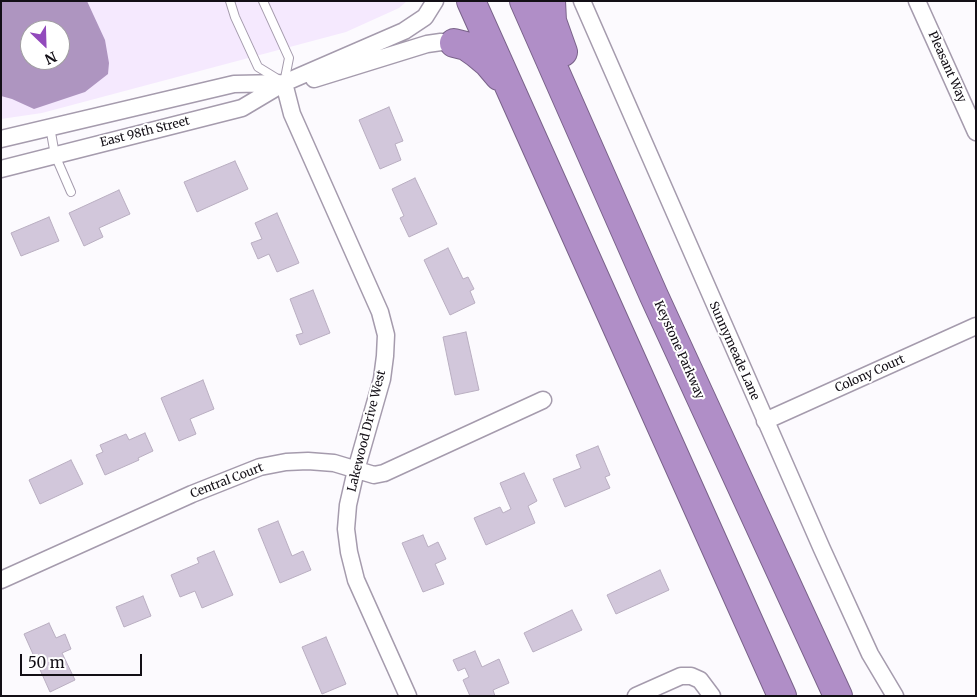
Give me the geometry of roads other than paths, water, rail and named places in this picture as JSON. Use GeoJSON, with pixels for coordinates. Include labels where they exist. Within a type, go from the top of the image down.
{"type":"FeatureCollection","features":[{"type":"Feature","properties":{"kind":"highway"},"geometry":{"type":"LineString","coordinates":[[453,1],[465,48],[488,63],[497,73],[517,107]]}},
{"type":"Feature","properties":{"kind":"highway"},"geometry":{"type":"LineString","coordinates":[[471,1],[782,696]]}},
{"type":"Feature","properties":{"kind":"highway","name":"Keystone Parkway"},"geometry":{"type":"LineString","coordinates":[[524,1],[725,453],[838,696]]}},
{"type":"Feature","properties":{"kind":"highway"},"geometry":{"type":"LineString","coordinates":[[551,1],[552,21],[612,198]]}},
{"type":"Feature","properties":{"kind":"street","name":"East 98th Street"},"geometry":{"type":"LineString","coordinates":[[1,169],[242,108],[284,83],[404,31],[425,17],[435,1]]}},
{"type":"Feature","properties":{"kind":"street","name":"Sunnymeade Lane"},"geometry":{"type":"LineString","coordinates":[[582,1],[765,421],[870,654],[895,696]]}},
{"type":"Feature","properties":{"kind":"street","name":"Pleasant Way"},"geometry":{"type":"LineString","coordinates":[[917,1],[976,132]]}},
{"type":"Feature","properties":{"kind":"street","name":"East 98th Street"},"geometry":{"type":"LineString","coordinates":[[1,139],[234,84],[284,83],[316,79],[427,44],[465,48]]}},
{"type":"Feature","properties":{"kind":"street","name":"Lakewood Drive West"},"geometry":{"type":"LineString","coordinates":[[284,83],[292,114],[380,312],[386,335],[382,379],[356,470],[348,505],[346,529],[356,580],[408,696]]}},
{"type":"Feature","properties":{"kind":"street","name":"Colony Court"},"geometry":{"type":"LineString","coordinates":[[765,421],[976,326]]}},
{"type":"Feature","properties":{"kind":"street","name":"Central Court"},"geometry":{"type":"LineString","coordinates":[[1,580],[192,494],[260,467],[286,462],[308,461],[334,463],[374,475],[384,473],[543,400]]}},
{"type":"Feature","properties":{"kind":"street"},"geometry":{"type":"LineString","coordinates":[[636,696],[681,676],[691,676],[700,680],[712,696]]}},
{"type":"Feature","properties":{"kind":"lane"},"geometry":{"type":"LineString","coordinates":[[230,1],[235,17],[258,66],[284,83],[290,58],[263,1]]}},
{"type":"Feature","properties":{"kind":"lane"},"geometry":{"type":"LineString","coordinates":[[50,127],[55,155],[71,192]]}}]}
